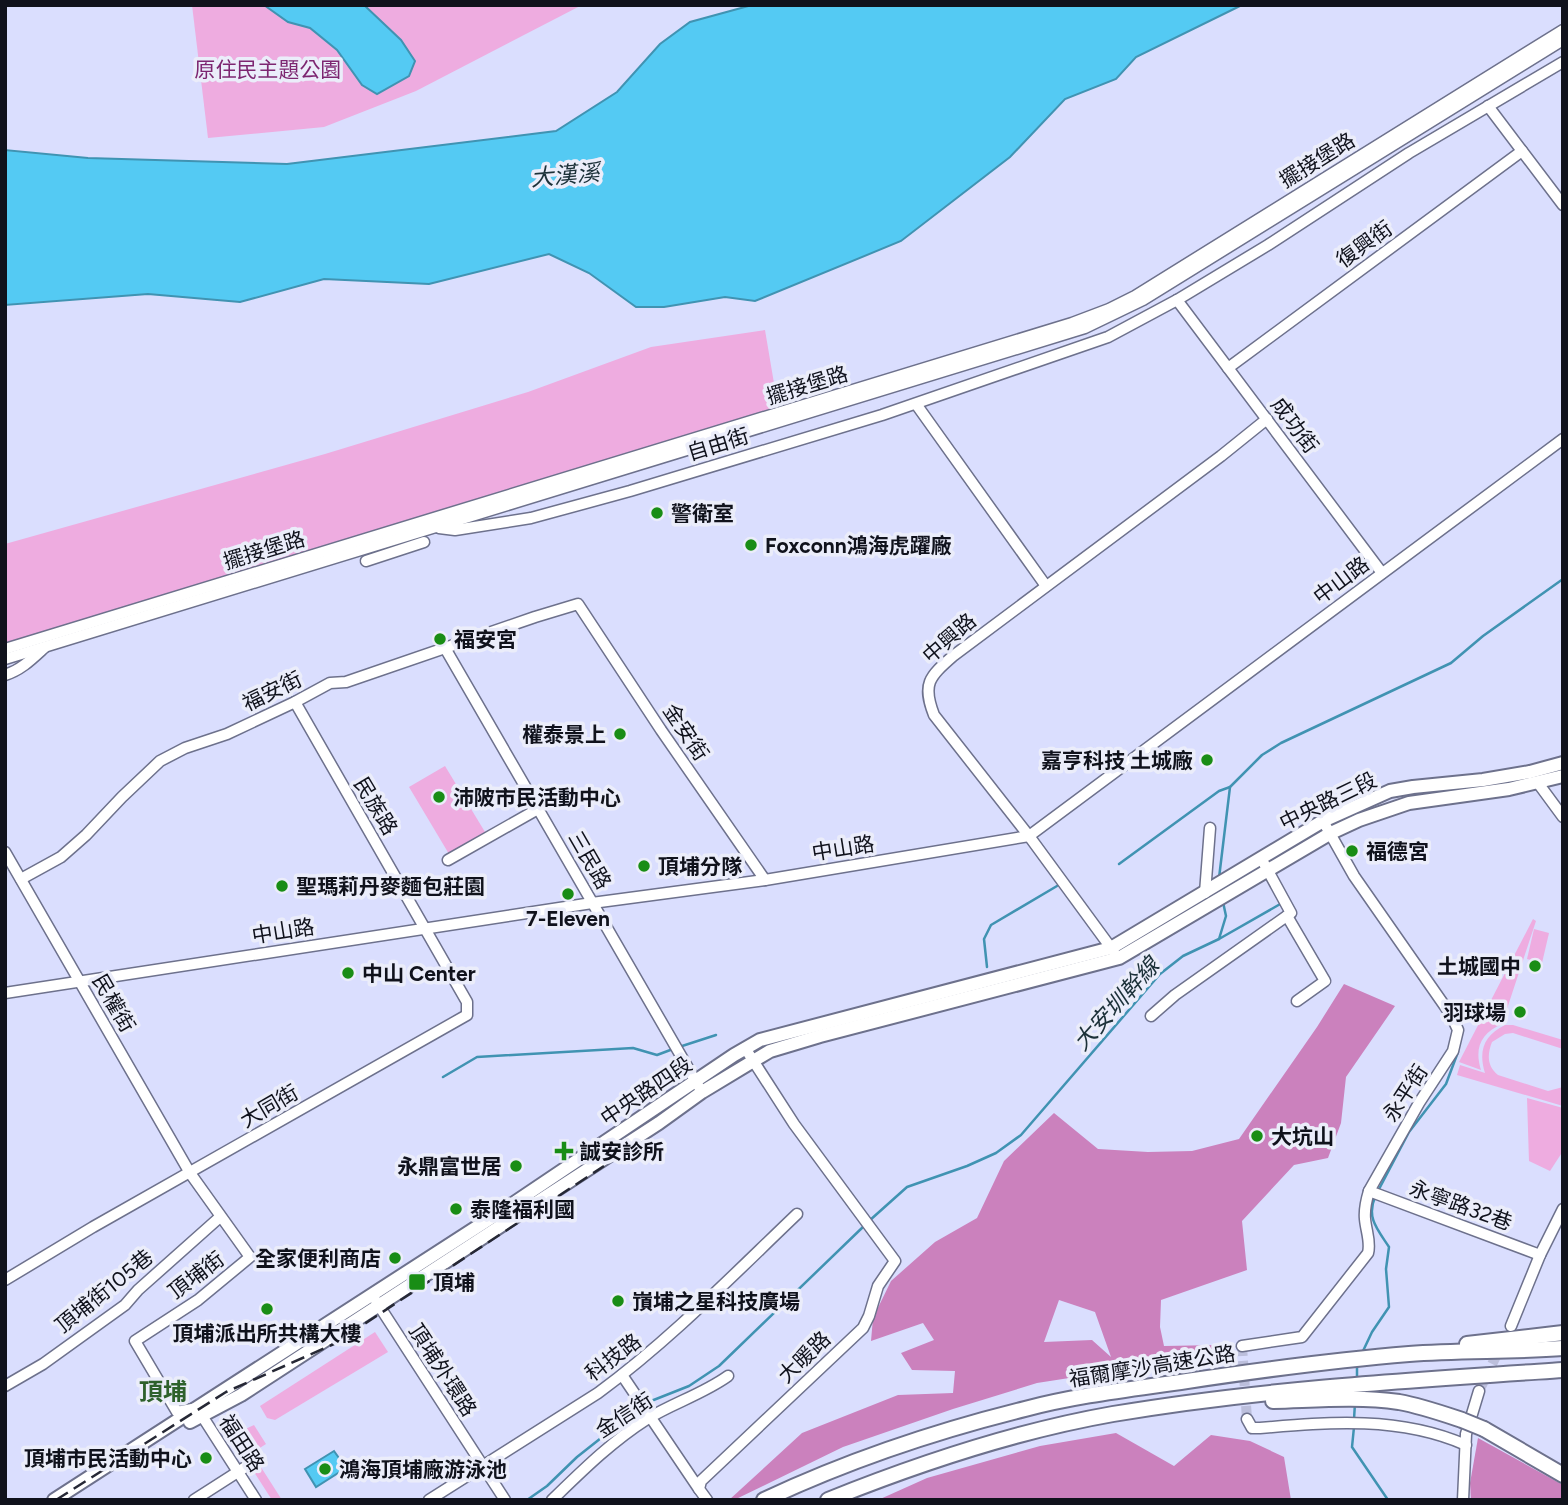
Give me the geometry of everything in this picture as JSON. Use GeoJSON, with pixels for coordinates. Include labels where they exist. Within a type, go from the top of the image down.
{"type":"FeatureCollection","features":[{"type":"Feature","properties":{"kind":"highway"},"geometry":{"type":"LineString","coordinates":[[1410,1354],[1563,1333]]}},
{"type":"Feature","properties":{"kind":"highway","name":"福爾摩沙高速公路"},"geometry":{"type":"LineString","coordinates":[[764,1500],[795,1485],[893,1448],[963,1425],[1105,1392],[1258,1370],[1410,1354],[1563,1348]]}},
{"type":"Feature","properties":{"kind":"highway"},"geometry":{"type":"LineString","coordinates":[[1356,1392],[1563,1370]]}},
{"type":"Feature","properties":{"kind":"highway"},"geometry":{"type":"LineString","coordinates":[[1356,1392],[1432,1410],[1465,1433],[1484,1429],[1563,1475]]}},
{"type":"Feature","properties":{"kind":"highway","name":"福爾摩沙高速公路"},"geometry":{"type":"LineString","coordinates":[[828,1500],[896,1473],[964,1451],[1111,1415],[1356,1392]]}},
{"type":"Feature","properties":{"kind":"main road","name":"中央路三段"},"geometry":{"type":"LineString","coordinates":[[1215,894],[1261,858],[1323,821],[1390,791],[1483,780],[1563,763]]}},
{"type":"Feature","properties":{"kind":"main road","name":"中央路三段"},"geometry":{"type":"LineString","coordinates":[[1215,894],[1269,870],[1331,833],[1409,803],[1538,783],[1563,776]]}},
{"type":"Feature","properties":{"kind":"main road","name":"中央路四段"},"geometry":{"type":"LineString","coordinates":[[699,1086],[770,1051],[1115,953],[1215,894]]}},
{"type":"Feature","properties":{"kind":"main road","name":"中央路四段"},"geometry":{"type":"LineString","coordinates":[[69,1500],[199,1411],[220,1391],[375,1299],[659,1123],[745,1048],[779,1034],[1115,953]]}},
{"type":"Feature","properties":{"kind":"main road","name":"中央路四段"},"geometry":{"type":"LineString","coordinates":[[54,1500],[199,1411]]}},
{"type":"Feature","properties":{"kind":"street","name":"擺接堡路"},"geometry":{"type":"LineString","coordinates":[[5,659],[44,642],[1110,309],[1563,30]]}},
{"type":"Feature","properties":{"kind":"street","name":"擺接堡路"},"geometry":{"type":"LineString","coordinates":[[5,649],[44,642],[435,527],[1050,339],[1117,314],[1563,40]]}},
{"type":"Feature","properties":{"kind":"street","name":"自由街"},"geometry":{"type":"LineString","coordinates":[[435,527],[455,530],[531,518],[630,491],[916,404],[980,379],[1108,337],[1177,300],[1268,245],[1409,153],[1563,62]]}},
{"type":"Feature","properties":{"kind":"street"},"geometry":{"type":"LineString","coordinates":[[1488,106],[1563,205]]}},
{"type":"Feature","properties":{"kind":"street","name":"復興街"},"geometry":{"type":"LineString","coordinates":[[1228,368],[1522,151]]}},
{"type":"Feature","properties":{"kind":"street","name":"成功街"},"geometry":{"type":"LineString","coordinates":[[1177,300],[1382,573]]}},
{"type":"Feature","properties":{"kind":"street"},"geometry":{"type":"LineString","coordinates":[[916,404],[1046,586]]}},
{"type":"Feature","properties":{"kind":"street","name":"中興路"},"geometry":{"type":"LineString","coordinates":[[1115,953],[1029,836],[934,715],[926,695],[932,675],[953,656],[1267,419]]}},
{"type":"Feature","properties":{"kind":"street","name":"中山路"},"geometry":{"type":"LineString","coordinates":[[5,993],[593,903],[765,880],[1029,836],[1563,439]]}},
{"type":"Feature","properties":{"kind":"street"},"geometry":{"type":"LineString","coordinates":[[366,561],[424,542]]}},
{"type":"Feature","properties":{"kind":"street","name":"福安街"},"geometry":{"type":"LineString","coordinates":[[21,879],[61,857],[160,761],[185,748],[227,734],[330,683],[346,682],[578,604]]}},
{"type":"Feature","properties":{"kind":"street","name":"金安街"},"geometry":{"type":"LineString","coordinates":[[578,604],[765,880]]}},
{"type":"Feature","properties":{"kind":"street"},"geometry":{"type":"LineString","coordinates":[[5,675],[28,663],[44,642]]}},
{"type":"Feature","properties":{"kind":"street","name":"三民路"},"geometry":{"type":"LineString","coordinates":[[445,648],[699,1086]]}},
{"type":"Feature","properties":{"kind":"street","name":"民族路"},"geometry":{"type":"LineString","coordinates":[[295,702],[425,929]]}},
{"type":"Feature","properties":{"kind":"street"},"geometry":{"type":"LineString","coordinates":[[1538,783],[1563,817]]}},
{"type":"Feature","properties":{"kind":"street"},"geometry":{"type":"LineString","coordinates":[[448,860],[538,809]]}},
{"type":"Feature","properties":{"kind":"street","name":"永平街"},"geometry":{"type":"LineString","coordinates":[[1242,1346],[1302,1337],[1367,1253],[1369,1247],[1365,1204],[1369,1191],[1419,1103],[1444,1068],[1458,1038],[1458,1030],[1451,1015],[1354,876],[1323,821]]}},
{"type":"Feature","properties":{"kind":"street"},"geometry":{"type":"LineString","coordinates":[[1210,828],[1215,894]]}},
{"type":"Feature","properties":{"kind":"street","name":"民權街"},"geometry":{"type":"LineString","coordinates":[[5,852],[190,1173]]}},
{"type":"Feature","properties":{"kind":"street"},"geometry":{"type":"LineString","coordinates":[[1151,1016],[1175,995],[1291,913],[1261,858]]}},
{"type":"Feature","properties":{"kind":"street"},"geometry":{"type":"LineString","coordinates":[[1287,916],[1325,981],[1297,1001]]}},
{"type":"Feature","properties":{"kind":"street","name":"大同街"},"geometry":{"type":"LineString","coordinates":[[5,1280],[93,1227],[467,1015],[467,1002],[425,929]]}},
{"type":"Feature","properties":{"kind":"street"},"geometry":{"type":"LineString","coordinates":[[745,1048],[751,1061]]}},
{"type":"Feature","properties":{"kind":"street","name":"大暖路"},"geometry":{"type":"LineString","coordinates":[[699,1489],[701,1480],[711,1470],[863,1328],[878,1286],[895,1261],[751,1061]]}},
{"type":"Feature","properties":{"kind":"street","name":"頂埔街"},"geometry":{"type":"LineString","coordinates":[[190,1173],[250,1257],[198,1300],[135,1341],[177,1412],[199,1411]]}},
{"type":"Feature","properties":{"kind":"street","name":"永寧路32巷"},"geometry":{"type":"LineString","coordinates":[[1369,1191],[1540,1255]]}},
{"type":"Feature","properties":{"kind":"street"},"geometry":{"type":"LineString","coordinates":[[1511,1326],[1540,1255],[1563,1209]]}},
{"type":"Feature","properties":{"kind":"street","name":"科技路"},"geometry":{"type":"LineString","coordinates":[[429,1500],[622,1375],[668,1338],[797,1214]]}},
{"type":"Feature","properties":{"kind":"street","name":"頂埔街105巷"},"geometry":{"type":"LineString","coordinates":[[5,1386],[43,1364],[125,1305],[138,1290],[220,1217]]}},
{"type":"Feature","properties":{"kind":"street","name":"頂埔外環路"},"geometry":{"type":"LineString","coordinates":[[375,1299],[505,1500]]}},
{"type":"Feature","properties":{"kind":"street"},"geometry":{"type":"LineString","coordinates":[[622,1375],[707,1500]]}},
{"type":"Feature","properties":{"kind":"street","name":"金信街"},"geometry":{"type":"LineString","coordinates":[[552,1500],[592,1460],[625,1433],[728,1376]]}},
{"type":"Feature","properties":{"kind":"street"},"geometry":{"type":"LineString","coordinates":[[1463,1500],[1465,1433],[1479,1391]]}},
{"type":"Feature","properties":{"kind":"street","name":"福田路"},"geometry":{"type":"LineString","coordinates":[[199,1411],[256,1500]]}},
{"type":"Feature","properties":{"kind":"street"},"geometry":{"type":"LineString","coordinates":[[1247,1419],[1251,1428],[1359,1422],[1390,1424],[1445,1435],[1465,1433]]}},
{"type":"Feature","properties":{"kind":"street"},"geometry":{"type":"LineString","coordinates":[[194,1500],[258,1459]]}},
{"type":"Feature","properties":{"kind":"green space","name":"原住民主題公園"},"geometry":{"type":"Polygon","coordinates":[[[192,5],[582,5],[416,91],[324,127],[208,138],[192,5]]]}},
{"type":"Feature","properties":{"kind":"green space"},"geometry":{"type":"Polygon","coordinates":[[[765,330],[778,407],[5,646],[5,544],[325,454],[528,392],[651,347],[765,330]]]}},
{"type":"Feature","properties":{"kind":"green space"},"geometry":{"type":"Polygon","coordinates":[[[445,766],[485,832],[449,854],[409,787],[445,766]]]}},
{"type":"Feature","properties":{"kind":"green space"},"geometry":{"type":"Polygon","coordinates":[[[1533,919],[1536,921],[1502,1024],[1489,1032],[1481,1042],[1478,1055],[1481,1070],[1459,1062],[1533,919]]]}},
{"type":"Feature","properties":{"kind":"green space"},"geometry":{"type":"Polygon","coordinates":[[[1534,929],[1549,933],[1542,963],[1527,959],[1534,929]]]}},
{"type":"Feature","properties":{"kind":"green space"},"geometry":{"type":"Polygon","coordinates":[[[1505,1025],[1563,1040],[1563,1049],[1513,1033],[1505,1034],[1492,1042],[1489,1056],[1490,1064],[1498,1075],[1548,1091],[1563,1087],[1563,1106],[1457,1075],[1460,1065],[1485,1073],[1482,1058],[1484,1044],[1505,1025]]]}},
{"type":"Feature","properties":{"kind":"green space"},"geometry":{"type":"Polygon","coordinates":[[[1527,1098],[1563,1108],[1563,1151],[1550,1171],[1529,1161],[1527,1098]]]}},
{"type":"Feature","properties":{"kind":"green space"},"geometry":{"type":"Polygon","coordinates":[[[375,1332],[388,1352],[275,1420],[267,1418],[260,1406],[375,1332]]]}},
{"type":"Feature","properties":{"kind":"green space"},"geometry":{"type":"Polygon","coordinates":[[[234,1421],[241,1431],[254,1425],[266,1444],[252,1453],[282,1500],[272,1500],[225,1427],[234,1421]]]}},
{"type":"Feature","properties":{"kind":"shaded area"},"geometry":{"type":"Polygon","coordinates":[[[1344,984],[1395,1006],[1346,1077],[1341,1123],[1328,1158],[1294,1165],[1242,1221],[1247,1270],[1161,1300],[1160,1327],[1164,1346],[1219,1345],[1205,1357],[1037,1383],[843,1447],[734,1500],[729,1500],[802,1433],[898,1395],[953,1393],[955,1371],[912,1370],[901,1353],[934,1340],[923,1323],[871,1341],[873,1318],[891,1281],[935,1242],[977,1218],[1004,1161],[1054,1113],[1098,1149],[1192,1151],[1239,1139],[1344,984]],[[1059,1300],[1044,1342],[1092,1340],[1111,1357],[1095,1312],[1059,1300]]]}},
{"type":"Feature","properties":{"kind":"shaded area"},"geometry":{"type":"Polygon","coordinates":[[[1116,1433],[1174,1466],[1211,1435],[1250,1441],[1284,1457],[1291,1500],[878,1500],[927,1478],[1040,1446],[1116,1433]]]}},
{"type":"Feature","properties":{"kind":"shaded area"},"geometry":{"type":"Polygon","coordinates":[[[1478,1438],[1563,1485],[1563,1500],[1471,1500],[1470,1483],[1478,1438]]]}},
{"type":"Feature","properties":{"kind":"water"},"geometry":{"type":"Polygon","coordinates":[[[264,5],[364,5],[401,40],[415,61],[409,76],[377,94],[362,85],[337,50],[310,28],[288,22],[264,5]]]}},
{"type":"Feature","properties":{"kind":"water","name":"大漢溪"},"geometry":{"type":"Polygon","coordinates":[[[752,5],[1242,5],[1136,57],[1116,79],[1065,99],[1010,157],[901,241],[755,301],[725,297],[664,307],[636,307],[589,273],[549,254],[429,284],[324,279],[240,302],[148,294],[5,305],[5,150],[88,158],[287,164],[556,131],[617,92],[660,44],[690,22],[752,5]]]}},
{"type":"Feature","properties":{"kind":"water","name":"鴻海頂埔廠游泳池"},"geometry":{"type":"Polygon","coordinates":[[[334,1451],[346,1468],[316,1487],[305,1469],[334,1451]]]}},
{"type":"Feature","properties":{"kind":"waterway","name":"大安圳幹線"},"geometry":{"type":"LineString","coordinates":[[1219,878],[1230,787],[1262,755],[1281,743],[1451,663],[1483,636],[1563,579]]}},
{"type":"Feature","properties":{"kind":"waterway"},"geometry":{"type":"LineString","coordinates":[[1119,864],[1219,791],[1230,787]]}},
{"type":"Feature","properties":{"kind":"waterway"},"geometry":{"type":"LineString","coordinates":[[987,967],[984,939],[991,925],[1057,886]]}},
{"type":"Feature","properties":{"kind":"waterway","name":"大安圳幹線"},"geometry":{"type":"LineString","coordinates":[[869,1221],[907,1187],[996,1153],[1021,1135],[1160,974],[1183,956],[1219,939],[1226,916],[1223,902]]}},
{"type":"Feature","properties":{"kind":"waterway"},"geometry":{"type":"LineString","coordinates":[[1219,939],[1282,903]]}},
{"type":"Feature","properties":{"kind":"waterway"},"geometry":{"type":"LineString","coordinates":[[679,1047],[716,1035]]}},
{"type":"Feature","properties":{"kind":"waterway"},"geometry":{"type":"LineString","coordinates":[[443,1077],[477,1057],[633,1048],[657,1055],[673,1049]]}},
{"type":"Feature","properties":{"kind":"waterway"},"geometry":{"type":"LineString","coordinates":[[1378,1191],[1409,1132],[1446,1084],[1458,1052]]}},
{"type":"Feature","properties":{"kind":"waterway"},"geometry":{"type":"LineString","coordinates":[[1363,1351],[1389,1307],[1386,1269],[1389,1247],[1373,1218],[1375,1197]]}},
{"type":"Feature","properties":{"kind":"waterway","name":"大安圳幹線"},"geometry":{"type":"LineString","coordinates":[[646,1403],[689,1386],[719,1366],[864,1226]]}},
{"type":"Feature","properties":{"kind":"waterway"},"geometry":{"type":"LineString","coordinates":[[1357,1364],[1357,1378]]}},
{"type":"Feature","properties":{"kind":"waterway"},"geometry":{"type":"LineString","coordinates":[[1354,1420],[1355,1402]]}},
{"type":"Feature","properties":{"kind":"waterway","name":"大安圳幹線"},"geometry":{"type":"LineString","coordinates":[[527,1500],[639,1408]]}},
{"type":"Feature","properties":{"kind":"waterway"},"geometry":{"type":"LineString","coordinates":[[1354,1427],[1352,1447],[1388,1500]]}},
{"type":"Feature","properties":{"kind":"tunnel"},"geometry":{"type":"LineString","coordinates":[[1242,1346],[1247,1419]]}},
{"type":"Feature","properties":{"kind":"tunnel"},"geometry":{"type":"LineString","coordinates":[[1479,1391],[1501,1346]]}},
{"type":"Feature","properties":{"kind":"railway"},"geometry":{"type":"LineString","coordinates":[[56,1500],[226,1392],[334,1344],[604,1166]]}},
{"type":"Feature","properties":{"kind":"place","name":"警衛室"},"geometry":{"type":"Point","coordinates":[657,513]}},
{"type":"Feature","properties":{"kind":"place","name":"Foxconn鴻海虎躍廠"},"geometry":{"type":"Point","coordinates":[751,545]}},
{"type":"Feature","properties":{"kind":"place","name":"福安宮"},"geometry":{"type":"Point","coordinates":[440,639]}},
{"type":"Feature","properties":{"kind":"place","name":"權泰景上"},"geometry":{"type":"Point","coordinates":[620,734]}},
{"type":"Feature","properties":{"kind":"place","name":"嘉亨科技 土城廠"},"geometry":{"type":"Point","coordinates":[1207,760]}},
{"type":"Feature","properties":{"kind":"place","name":"沛陂市民活動中心"},"geometry":{"type":"Point","coordinates":[439,797]}},
{"type":"Feature","properties":{"kind":"place","name":"福德宮"},"geometry":{"type":"Point","coordinates":[1352,851]}},
{"type":"Feature","properties":{"kind":"place","name":"頂埔分隊"},"geometry":{"type":"Point","coordinates":[644,866]}},
{"type":"Feature","properties":{"kind":"place","name":"聖瑪莉丹麥麵包莊園"},"geometry":{"type":"Point","coordinates":[282,886]}},
{"type":"Feature","properties":{"kind":"place","name":"7-Eleven"},"geometry":{"type":"Point","coordinates":[568,894]}},
{"type":"Feature","properties":{"kind":"place","name":"土城國中"},"geometry":{"type":"Point","coordinates":[1535,966]}},
{"type":"Feature","properties":{"kind":"place","name":"中山 Center"},"geometry":{"type":"Point","coordinates":[348,973]}},
{"type":"Feature","properties":{"kind":"place","name":"羽球場"},"geometry":{"type":"Point","coordinates":[1520,1012]}},
{"type":"Feature","properties":{"kind":"place","name":"大坑山"},"geometry":{"type":"Point","coordinates":[1257,1136]}},
{"type":"Feature","properties":{"kind":"place","name":"誠安診所"},"geometry":{"type":"Point","coordinates":[564,1151]}},
{"type":"Feature","properties":{"kind":"place","name":"永鼎富世居"},"geometry":{"type":"Point","coordinates":[516,1166]}},
{"type":"Feature","properties":{"kind":"place","name":"泰隆福利國"},"geometry":{"type":"Point","coordinates":[456,1209]}},
{"type":"Feature","properties":{"kind":"place","name":"全家便利商店"},"geometry":{"type":"Point","coordinates":[395,1258]}},
{"type":"Feature","properties":{"kind":"place","name":"頂埔"},"geometry":{"type":"Point","coordinates":[417,1282]}},
{"type":"Feature","properties":{"kind":"place","name":"嵿埔之星科技廣場"},"geometry":{"type":"Point","coordinates":[618,1301]}},
{"type":"Feature","properties":{"kind":"place","name":"頂埔派出所共構大樓"},"geometry":{"type":"Point","coordinates":[267,1309]}},
{"type":"Feature","properties":{"kind":"place","name":"頂埔市民活動中心"},"geometry":{"type":"Point","coordinates":[206,1458]}},
{"type":"Feature","properties":{"kind":"place","name":"鴻海頂埔廠游泳池"},"geometry":{"type":"Point","coordinates":[325,1469]}},
{"type":"Feature","properties":{"kind":"district","name":"頂埔"},"geometry":{"type":"Point","coordinates":[163,1391]}}]}
